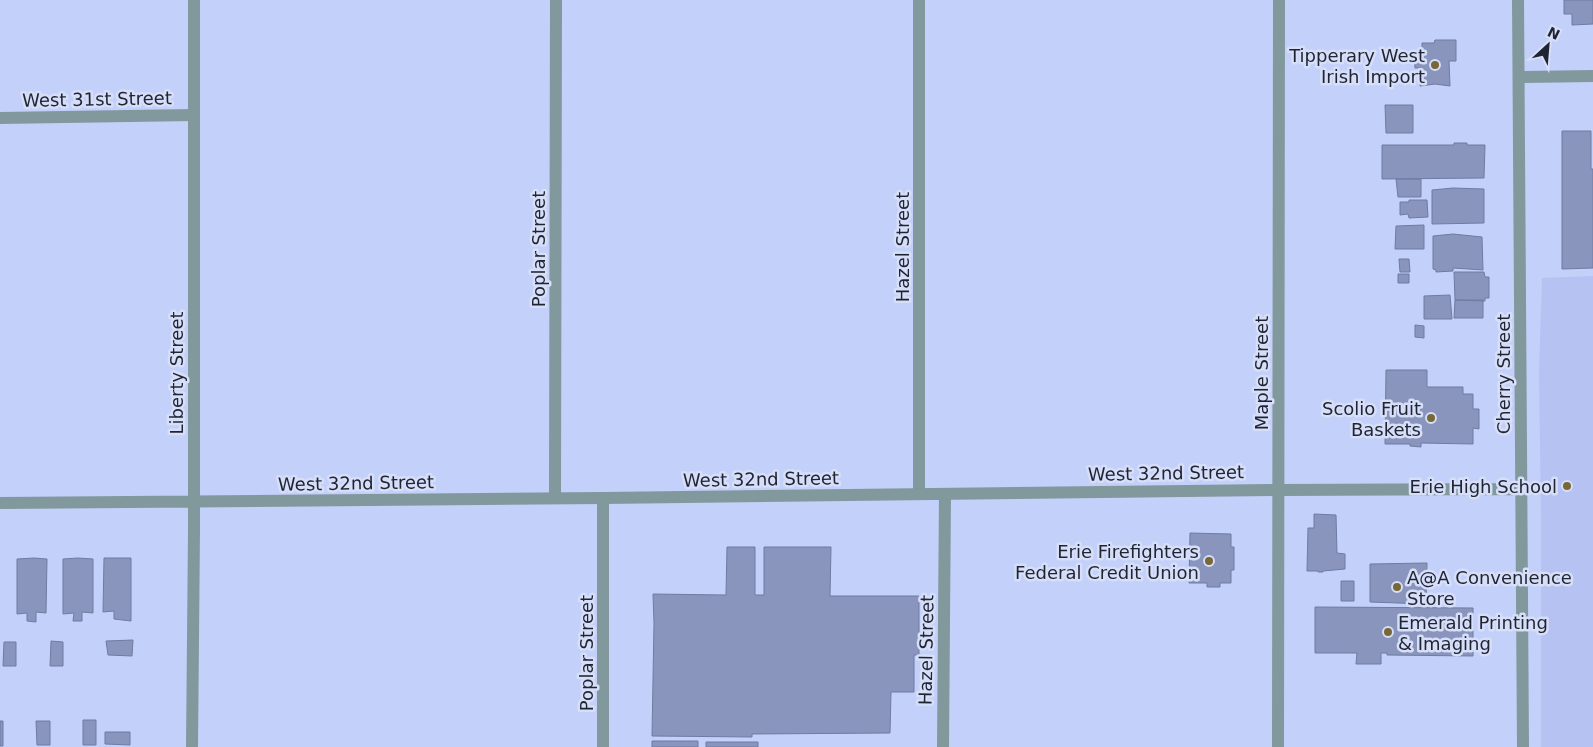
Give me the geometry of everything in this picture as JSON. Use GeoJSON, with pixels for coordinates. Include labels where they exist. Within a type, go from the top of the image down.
{"type":"FeatureCollection","features":[{"type":"Feature","properties":{"kind":"street","name":"Liberty Street"},"geometry":{"type":"LineString","coordinates":[[192,747],[194,0]]}},
{"type":"Feature","properties":{"kind":"street","name":"Poplar Street"},"geometry":{"type":"LineString","coordinates":[[554,498],[556,0]]}},
{"type":"Feature","properties":{"kind":"street","name":"Hazel Street"},"geometry":{"type":"LineString","coordinates":[[919,0],[919,494]]}},
{"type":"Feature","properties":{"kind":"street","name":"Maple Street"},"geometry":{"type":"LineString","coordinates":[[1278,747],[1279,0]]}},
{"type":"Feature","properties":{"kind":"street","name":"Cherry Street"},"geometry":{"type":"LineString","coordinates":[[1518,0],[1523,747]]}},
{"type":"Feature","properties":{"kind":"street"},"geometry":{"type":"LineString","coordinates":[[1519,77],[1593,76]]}},
{"type":"Feature","properties":{"kind":"street","name":"West 31st Street"},"geometry":{"type":"LineString","coordinates":[[0,118],[194,115]]}},
{"type":"Feature","properties":{"kind":"street","name":"West 32nd Street"},"geometry":{"type":"LineString","coordinates":[[0,503],[1278,490],[1522,490]]}},
{"type":"Feature","properties":{"kind":"street","name":"Hazel Street"},"geometry":{"type":"LineString","coordinates":[[942,747],[945,494]]}},
{"type":"Feature","properties":{"kind":"street","name":"Poplar Street"},"geometry":{"type":"LineString","coordinates":[[603,498],[603,747]]}},
{"type":"Feature","properties":{"kind":"shaded area","name":"Erie High School"},"geometry":{"type":"Polygon","coordinates":[[[1593,276],[1593,747],[1541,747],[1539,372],[1542,278],[1593,276]]]}},
{"type":"Feature","properties":{"kind":"building"},"geometry":{"type":"Polygon","coordinates":[[[1564,0],[1593,0],[1593,24],[1572,25],[1572,14],[1564,14],[1564,0]]]}},
{"type":"Feature","properties":{"kind":"building"},"geometry":{"type":"Polygon","coordinates":[[[1435,40],[1456,40],[1456,61],[1449,61],[1450,86],[1435,84],[1420,86],[1420,68],[1415,68],[1414,54],[1422,55],[1422,43],[1434,43],[1435,40]]]}},
{"type":"Feature","properties":{"kind":"building"},"geometry":{"type":"Polygon","coordinates":[[[1385,105],[1413,105],[1413,133],[1386,133],[1385,105]]]}},
{"type":"Feature","properties":{"kind":"building"},"geometry":{"type":"Polygon","coordinates":[[[1562,131],[1591,131],[1593,268],[1562,269],[1562,131]]]}},
{"type":"Feature","properties":{"kind":"building"},"geometry":{"type":"Polygon","coordinates":[[[1454,143],[1485,145],[1484,178],[1382,179],[1382,145],[1454,145],[1454,143]]]}},
{"type":"Feature","properties":{"kind":"building"},"geometry":{"type":"Polygon","coordinates":[[[1396,179],[1421,179],[1421,197],[1398,197],[1396,179]]]}},
{"type":"Feature","properties":{"kind":"building"},"geometry":{"type":"Polygon","coordinates":[[[1453,188],[1484,189],[1484,223],[1432,224],[1432,190],[1453,188]]]}},
{"type":"Feature","properties":{"kind":"building"},"geometry":{"type":"Polygon","coordinates":[[[1409,200],[1427,200],[1428,217],[1409,218],[1408,214],[1400,215],[1400,202],[1409,202],[1409,200]]]}},
{"type":"Feature","properties":{"kind":"building"},"geometry":{"type":"Polygon","coordinates":[[[1424,225],[1424,249],[1395,249],[1396,226],[1424,225]]]}},
{"type":"Feature","properties":{"kind":"building"},"geometry":{"type":"Polygon","coordinates":[[[1453,234],[1482,237],[1483,270],[1453,268],[1453,271],[1436,272],[1433,269],[1433,236],[1453,234]]]}},
{"type":"Feature","properties":{"kind":"building"},"geometry":{"type":"Polygon","coordinates":[[[1399,259],[1409,259],[1410,272],[1400,272],[1399,259]]]}},
{"type":"Feature","properties":{"kind":"building"},"geometry":{"type":"Polygon","coordinates":[[[1454,272],[1484,272],[1485,277],[1489,277],[1489,298],[1485,298],[1485,301],[1455,300],[1454,272]]]}},
{"type":"Feature","properties":{"kind":"building"},"geometry":{"type":"Polygon","coordinates":[[[1398,274],[1409,274],[1409,283],[1398,283],[1398,274]]]}},
{"type":"Feature","properties":{"kind":"building"},"geometry":{"type":"Polygon","coordinates":[[[1450,295],[1452,319],[1424,319],[1424,296],[1450,295]]]}},
{"type":"Feature","properties":{"kind":"building"},"geometry":{"type":"Polygon","coordinates":[[[1455,300],[1483,300],[1483,318],[1454,318],[1455,300]]]}},
{"type":"Feature","properties":{"kind":"building"},"geometry":{"type":"Polygon","coordinates":[[[1415,325],[1424,326],[1424,338],[1415,337],[1415,325]]]}},
{"type":"Feature","properties":{"kind":"building"},"geometry":{"type":"Polygon","coordinates":[[[1386,370],[1427,370],[1427,387],[1463,387],[1463,394],[1473,394],[1473,409],[1479,409],[1479,429],[1473,428],[1473,444],[1421,443],[1421,447],[1410,446],[1410,444],[1385,444],[1386,370]]]}},
{"type":"Feature","properties":{"kind":"building"},"geometry":{"type":"Polygon","coordinates":[[[1314,514],[1336,515],[1337,553],[1345,554],[1345,569],[1323,572],[1307,571],[1308,528],[1314,528],[1314,514]]]}},
{"type":"Feature","properties":{"kind":"building"},"geometry":{"type":"Polygon","coordinates":[[[1190,533],[1231,534],[1231,547],[1234,547],[1234,570],[1231,570],[1231,583],[1220,583],[1220,587],[1207,587],[1207,583],[1189,583],[1190,533]]]}},
{"type":"Feature","properties":{"kind":"building"},"geometry":{"type":"Polygon","coordinates":[[[727,547],[755,547],[755,595],[764,595],[764,547],[831,547],[830,596],[919,596],[919,655],[914,655],[914,692],[891,692],[890,733],[752,734],[752,737],[652,736],[653,594],[726,595],[727,547]]]}},
{"type":"Feature","properties":{"kind":"building"},"geometry":{"type":"Polygon","coordinates":[[[104,558],[131,558],[131,621],[114,619],[114,611],[103,612],[104,558]]]}},
{"type":"Feature","properties":{"kind":"building"},"geometry":{"type":"Polygon","coordinates":[[[17,559],[47,559],[46,613],[36,612],[36,622],[27,621],[27,613],[17,614],[17,559]]]}},
{"type":"Feature","properties":{"kind":"building"},"geometry":{"type":"Polygon","coordinates":[[[63,559],[93,559],[93,613],[82,612],[82,621],[73,621],[74,613],[63,614],[63,559]]]}},
{"type":"Feature","properties":{"kind":"building"},"geometry":{"type":"Polygon","coordinates":[[[1427,563],[1426,604],[1370,602],[1370,564],[1427,563]]]}},
{"type":"Feature","properties":{"kind":"building"},"geometry":{"type":"Polygon","coordinates":[[[1341,581],[1354,581],[1354,601],[1341,601],[1341,581]]]}},
{"type":"Feature","properties":{"kind":"building"},"geometry":{"type":"Polygon","coordinates":[[[1315,607],[1473,608],[1473,656],[1387,655],[1387,653],[1381,653],[1381,664],[1356,664],[1357,653],[1315,653],[1315,607]]]}},
{"type":"Feature","properties":{"kind":"building"},"geometry":{"type":"Polygon","coordinates":[[[133,640],[132,656],[108,655],[106,641],[133,640]]]}},
{"type":"Feature","properties":{"kind":"building"},"geometry":{"type":"Polygon","coordinates":[[[51,641],[63,642],[63,666],[50,666],[51,641]]]}},
{"type":"Feature","properties":{"kind":"building"},"geometry":{"type":"Polygon","coordinates":[[[4,642],[16,642],[16,666],[3,666],[4,642]]]}},
{"type":"Feature","properties":{"kind":"building"},"geometry":{"type":"Polygon","coordinates":[[[83,720],[96,720],[96,745],[83,745],[83,720]]]}},
{"type":"Feature","properties":{"kind":"building"},"geometry":{"type":"Polygon","coordinates":[[[0,721],[3,721],[3,746],[0,746],[0,721]]]}},
{"type":"Feature","properties":{"kind":"building"},"geometry":{"type":"Polygon","coordinates":[[[36,721],[50,721],[50,745],[37,745],[36,721]]]}},
{"type":"Feature","properties":{"kind":"building"},"geometry":{"type":"Polygon","coordinates":[[[105,732],[130,732],[130,745],[105,744],[105,732]]]}},
{"type":"Feature","properties":{"kind":"building"},"geometry":{"type":"Polygon","coordinates":[[[652,741],[698,741],[698,747],[652,747],[652,741]]]}},
{"type":"Feature","properties":{"kind":"building"},"geometry":{"type":"Polygon","coordinates":[[[706,742],[758,742],[758,747],[706,747],[706,742]]]}},
{"type":"Feature","properties":{"kind":"place","name":"Tipperary West Irish Import"},"geometry":{"type":"Point","coordinates":[1435,65]}},
{"type":"Feature","properties":{"kind":"place","name":"Scolio Fruit Baskets"},"geometry":{"type":"Point","coordinates":[1431,418]}},
{"type":"Feature","properties":{"kind":"place","name":"Erie High School"},"geometry":{"type":"Point","coordinates":[1567,486]}},
{"type":"Feature","properties":{"kind":"place","name":"Erie Firefighters Federal Credit Union"},"geometry":{"type":"Point","coordinates":[1209,561]}},
{"type":"Feature","properties":{"kind":"place","name":"A@A Convenience Store"},"geometry":{"type":"Point","coordinates":[1397,587]}},
{"type":"Feature","properties":{"kind":"place","name":"Emerald Printing & Imaging"},"geometry":{"type":"Point","coordinates":[1388,632]}}]}
